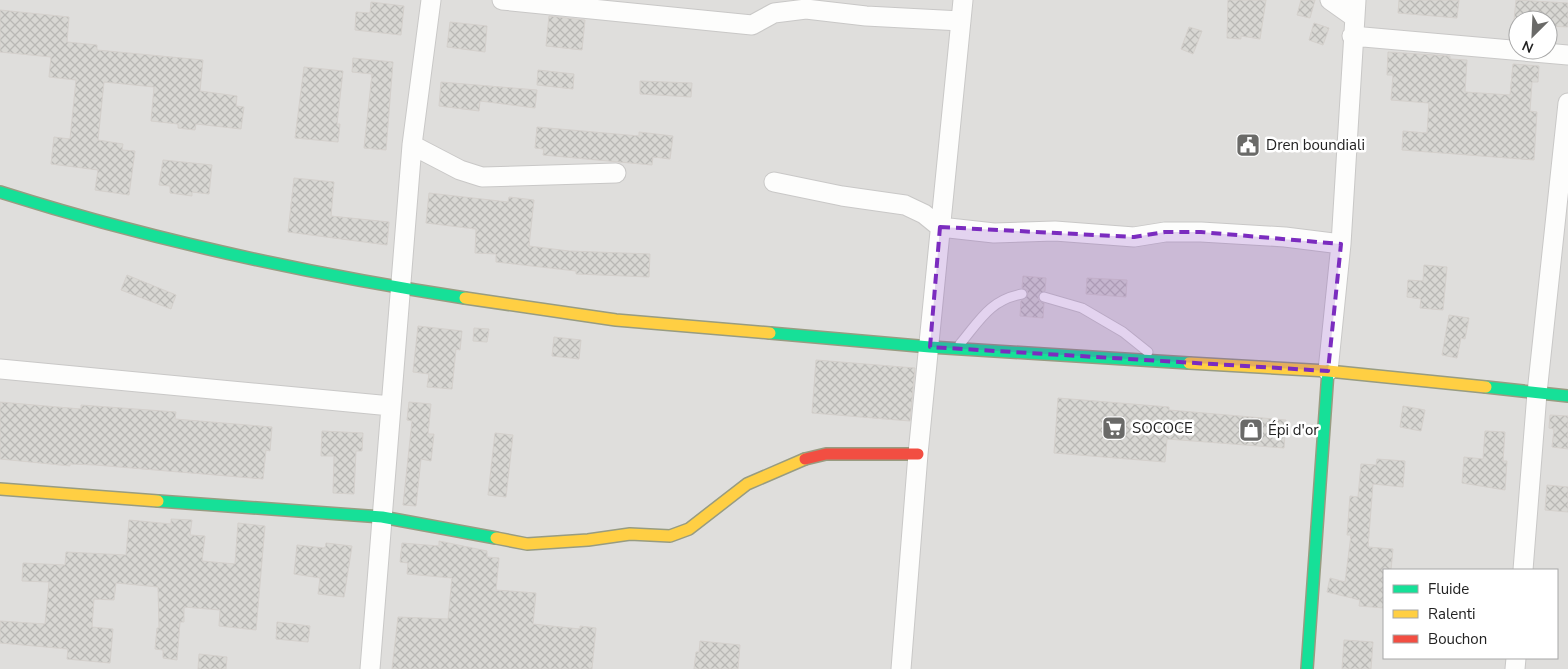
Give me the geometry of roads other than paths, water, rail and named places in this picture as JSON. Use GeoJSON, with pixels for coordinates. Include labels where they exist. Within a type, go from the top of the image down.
{"type":"FeatureCollection","features":[{"type":"Feature","properties":{"kind":"main road"},"geometry":{"type":"LineString","coordinates":[[0,192],[54,209],[228,253],[401,288],[616,320],[930,347],[1156,359],[1328,371],[1568,396]]}},
{"type":"Feature","properties":{"kind":"main road"},"geometry":{"type":"LineString","coordinates":[[1307,669],[1328,371]]}},
{"type":"Feature","properties":{"kind":"main road"},"geometry":{"type":"LineString","coordinates":[[0,489],[382,517],[430,524],[526,544],[588,540],[630,534],[670,536],[689,529],[747,484],[798,460],[826,454],[918,454]]}},
{"type":"Feature","properties":{"kind":"street"},"geometry":{"type":"LineString","coordinates":[[370,669],[412,146],[431,0]]}},
{"type":"Feature","properties":{"kind":"street"},"geometry":{"type":"LineString","coordinates":[[502,0],[618,5],[752,25],[774,13],[806,9],[866,16],[961,21]]}},
{"type":"Feature","properties":{"kind":"street"},"geometry":{"type":"LineString","coordinates":[[901,669],[918,454],[963,0]]}},
{"type":"Feature","properties":{"kind":"street"},"geometry":{"type":"LineString","coordinates":[[1330,0],[1354,18],[1568,55]]}},
{"type":"Feature","properties":{"kind":"street"},"geometry":{"type":"LineString","coordinates":[[1328,371],[1341,244],[1354,18]]}},
{"type":"Feature","properties":{"kind":"street"},"geometry":{"type":"LineString","coordinates":[[1523,569],[1537,394],[1568,103]]}},
{"type":"Feature","properties":{"kind":"street"},"geometry":{"type":"LineString","coordinates":[[412,146],[460,170],[482,178],[616,173]]}},
{"type":"Feature","properties":{"kind":"street"},"geometry":{"type":"LineString","coordinates":[[774,182],[842,196],[905,205],[924,214],[940,227],[994,233],[1055,231],[1134,238],[1165,232],[1201,232],[1285,237],[1341,244]]}},
{"type":"Feature","properties":{"kind":"street"},"geometry":{"type":"LineString","coordinates":[[0,370],[391,406]]}},
{"type":"Feature","properties":{"kind":"lane"},"geometry":{"type":"LineString","coordinates":[[957,348],[990,306],[1006,297],[1022,294]]}},
{"type":"Feature","properties":{"kind":"lane"},"geometry":{"type":"LineString","coordinates":[[1044,297],[1082,308],[1123,332],[1156,359]]}},
{"type":"Feature","properties":{"kind":"place","name":"Dren boundiali"},"geometry":{"type":"Point","coordinates":[1248,145]}},
{"type":"Feature","properties":{"kind":"place","name":"SOCOCE"},"geometry":{"type":"Point","coordinates":[1114,428]}},
{"type":"Feature","properties":{"kind":"place","name":"Épi d'or"},"geometry":{"type":"Point","coordinates":[1251,430]}}]}
